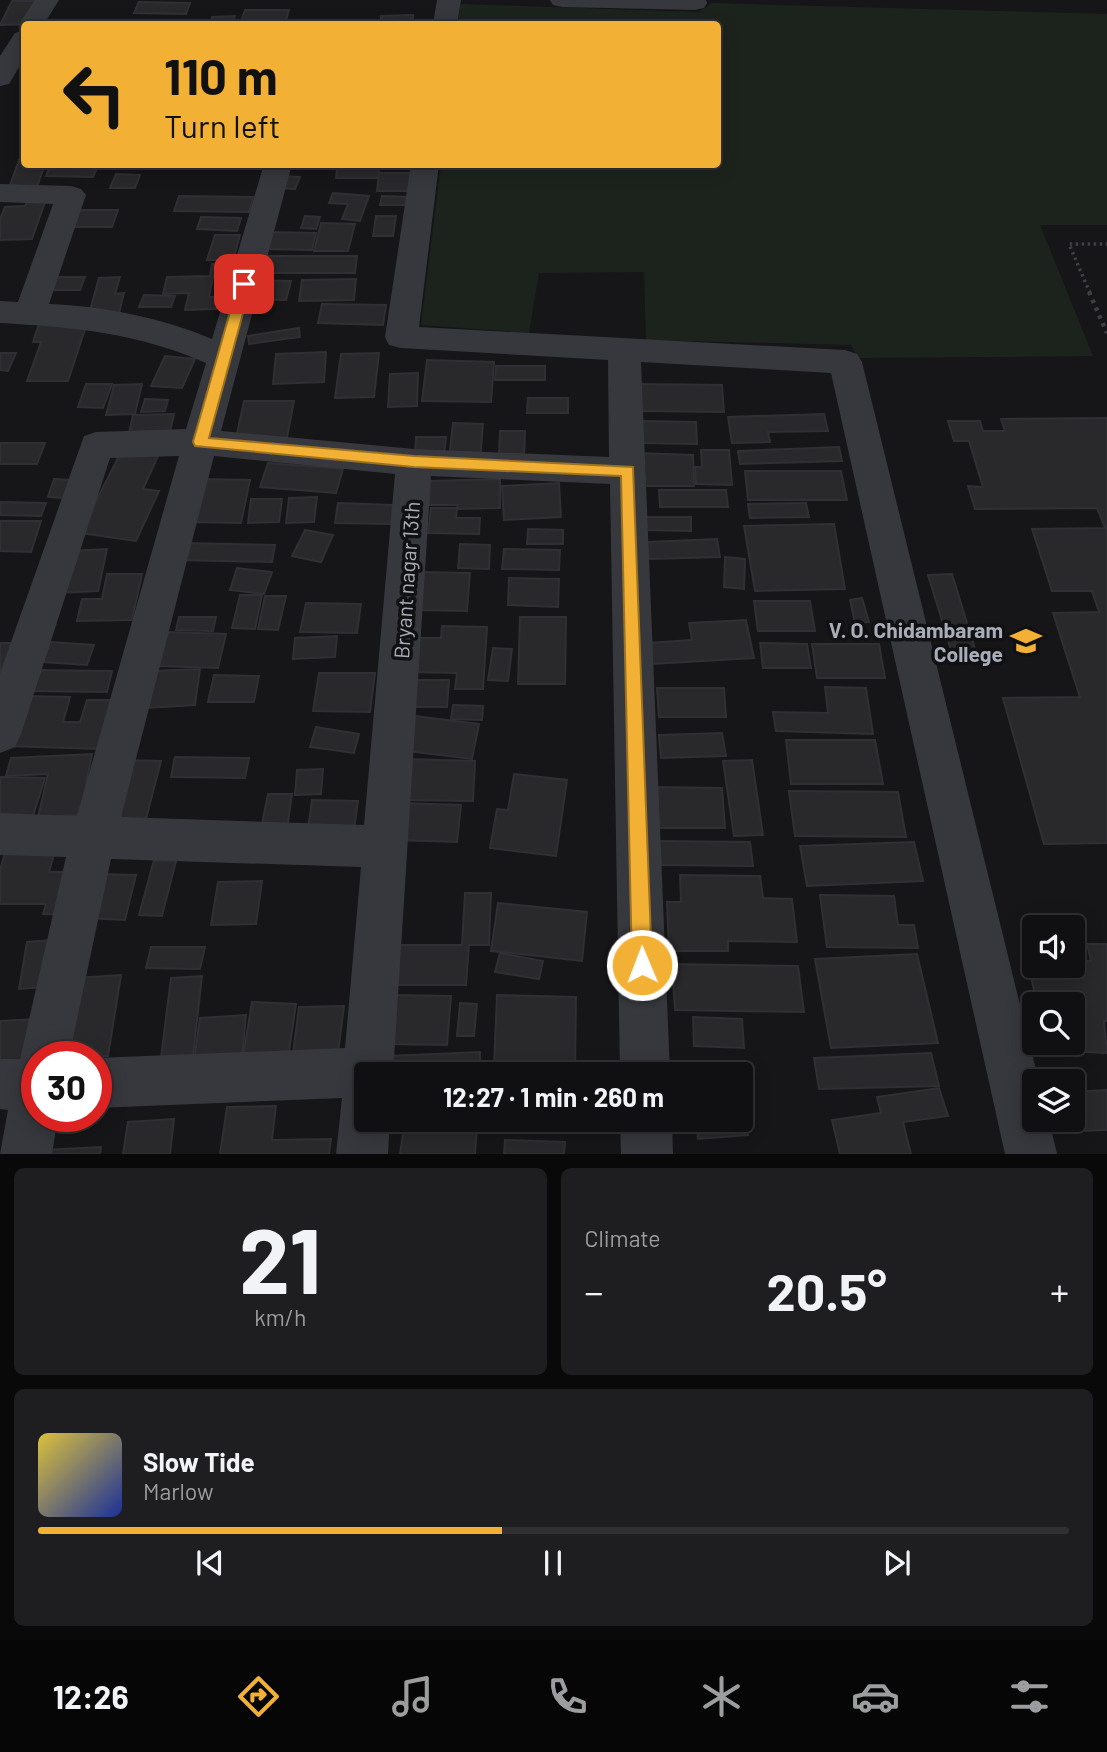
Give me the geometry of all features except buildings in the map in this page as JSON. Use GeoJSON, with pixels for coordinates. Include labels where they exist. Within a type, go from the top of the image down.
{"type":"FeatureCollection","features":[{"type":"Feature","properties":{"kind":"street"},"geometry":{"type":"LineString","coordinates":[[34,21],[47,0]]}},
{"type":"Feature","properties":{"kind":"street"},"geometry":{"type":"LineString","coordinates":[[446,21],[449,0]]}},
{"type":"Feature","properties":{"kind":"street"},"geometry":{"type":"LineString","coordinates":[[562,0],[695,3],[694,0]]}},
{"type":"Feature","properties":{"kind":"street"},"geometry":{"type":"LineString","coordinates":[[0,78],[21,42]]}},
{"type":"Feature","properties":{"kind":"street"},"geometry":{"type":"LineString","coordinates":[[48,1041],[93,838],[277,168]]}},
{"type":"Feature","properties":{"kind":"street"},"geometry":{"type":"LineString","coordinates":[[424,168],[401,337],[845,362],[1031,1153]]}},
{"type":"Feature","properties":{"kind":"street"},"geometry":{"type":"LineString","coordinates":[[0,193],[71,195],[15,312],[79,316],[179,338],[225,358]]}},
{"type":"Feature","properties":{"kind":"street"},"geometry":{"type":"LineString","coordinates":[[624,350],[645,1062]]}},
{"type":"Feature","properties":{"kind":"street"},"geometry":{"type":"LineString","coordinates":[[0,734],[96,445],[200,442],[414,462],[628,471]]}},
{"type":"Feature","properties":{"kind":"street","name":"Bryant nagar 13th"},"geometry":{"type":"LineString","coordinates":[[369,1062],[414,462]]}},
{"type":"Feature","properties":{"kind":"street"},"geometry":{"type":"LineString","coordinates":[[0,834],[386,846]]}},
{"type":"Feature","properties":{"kind":"street"},"geometry":{"type":"LineString","coordinates":[[112,1083],[354,1083]]}},
{"type":"Feature","properties":{"kind":"street"},"geometry":{"type":"LineString","coordinates":[[0,1084],[21,1086]]}},
{"type":"Feature","properties":{"kind":"street"},"geometry":{"type":"LineString","coordinates":[[26,1153],[30,1132]]}},
{"type":"Feature","properties":{"kind":"street","name":"Bryant nagar 13th"},"geometry":{"type":"LineString","coordinates":[[362,1153],[364,1132]]}},
{"type":"Feature","properties":{"kind":"street"},"geometry":{"type":"LineString","coordinates":[[646,1132],[647,1153]]}},
{"type":"Feature","properties":{"kind":"path"},"geometry":{"type":"LineString","coordinates":[[1107,244],[1069,244],[1107,333]]}},
{"type":"Feature","properties":{"kind":"shaded area"},"geometry":{"type":"Polygon","coordinates":[[[712,3],[1107,14],[1107,225],[1040,225],[1093,356],[858,358],[851,345],[646,340],[644,272],[539,273],[529,333],[421,325],[441,168],[721,168],[721,21],[458,21],[460,4],[698,12],[712,3]]]}},
{"type":"Feature","properties":{"kind":"place","name":"V. O. Chidambaram College"},"geometry":{"type":"Point","coordinates":[1026,641]}},
{"type":"Feature","properties":{"kind":"route"},"geometry":{"type":"LineString","coordinates":[[244,284],[200,442],[414,462],[628,471],[642,965]]}}]}
